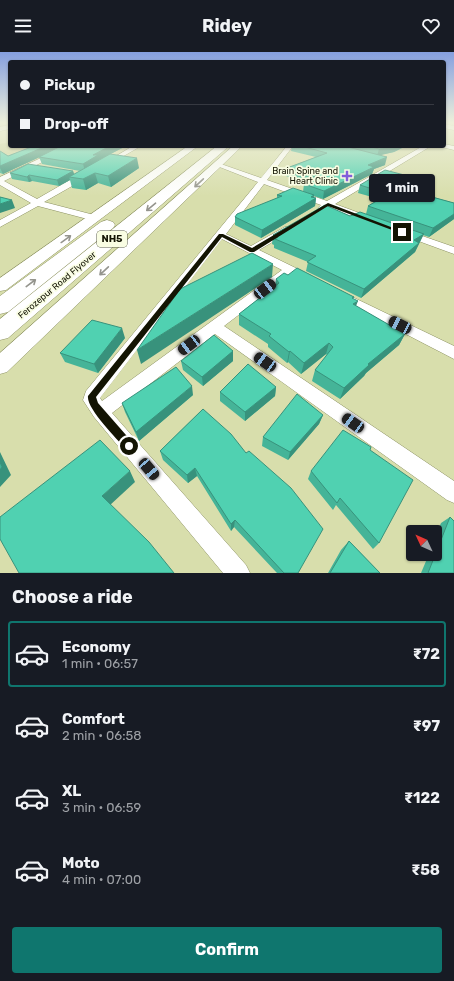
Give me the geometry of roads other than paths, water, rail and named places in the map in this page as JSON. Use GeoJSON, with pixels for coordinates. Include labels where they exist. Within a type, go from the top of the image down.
{"type":"FeatureCollection","features":[{"type":"Feature","properties":{"kind":"highway","name":"Ferozepur Road Flyover"},"geometry":{"type":"LineString","coordinates":[[0,307],[207,148]]}},
{"type":"Feature","properties":{"kind":"highway","name":"Ferozepur Road Flyover"},"geometry":{"type":"LineString","coordinates":[[0,332],[222,148]]}},
{"type":"Feature","properties":{"kind":"main road"},"geometry":{"type":"LineString","coordinates":[[0,286],[191,148]]}},
{"type":"Feature","properties":{"kind":"main road"},"geometry":{"type":"LineString","coordinates":[[0,366],[236,148]]}},
{"type":"Feature","properties":{"kind":"street"},"geometry":{"type":"LineString","coordinates":[[0,181],[68,148]]}},
{"type":"Feature","properties":{"kind":"street"},"geometry":{"type":"LineString","coordinates":[[98,168],[133,148]]}},
{"type":"Feature","properties":{"kind":"street"},"geometry":{"type":"LineString","coordinates":[[238,573],[91,400],[92,396],[288,148]]}},
{"type":"Feature","properties":{"kind":"street"},"geometry":{"type":"LineString","coordinates":[[315,212],[394,163],[424,148]]}},
{"type":"Feature","properties":{"kind":"street"},"geometry":{"type":"LineString","coordinates":[[219,165],[380,224]]}},
{"type":"Feature","properties":{"kind":"street"},"geometry":{"type":"LineString","coordinates":[[29,166],[43,168]]}},
{"type":"Feature","properties":{"kind":"street"},"geometry":{"type":"LineString","coordinates":[[0,224],[88,173],[71,173]]}},
{"type":"Feature","properties":{"kind":"street"},"geometry":{"type":"LineString","coordinates":[[0,181],[37,203],[95,218]]}},
{"type":"Feature","properties":{"kind":"street"},"geometry":{"type":"LineString","coordinates":[[252,250],[296,224]]}},
{"type":"Feature","properties":{"kind":"street"},"geometry":{"type":"LineString","coordinates":[[394,229],[450,250],[454,240]]}},
{"type":"Feature","properties":{"kind":"street"},"geometry":{"type":"LineString","coordinates":[[221,235],[319,284]]}},
{"type":"Feature","properties":{"kind":"street"},"geometry":{"type":"LineString","coordinates":[[100,412],[291,270]]}},
{"type":"Feature","properties":{"kind":"street"},"geometry":{"type":"LineString","coordinates":[[333,292],[454,353]]}},
{"type":"Feature","properties":{"kind":"street"},"geometry":{"type":"LineString","coordinates":[[214,326],[454,494]]}},
{"type":"Feature","properties":{"kind":"place","name":"Brain Spine and Heart Clinic"},"geometry":{"type":"Point","coordinates":[347,176]}}]}
